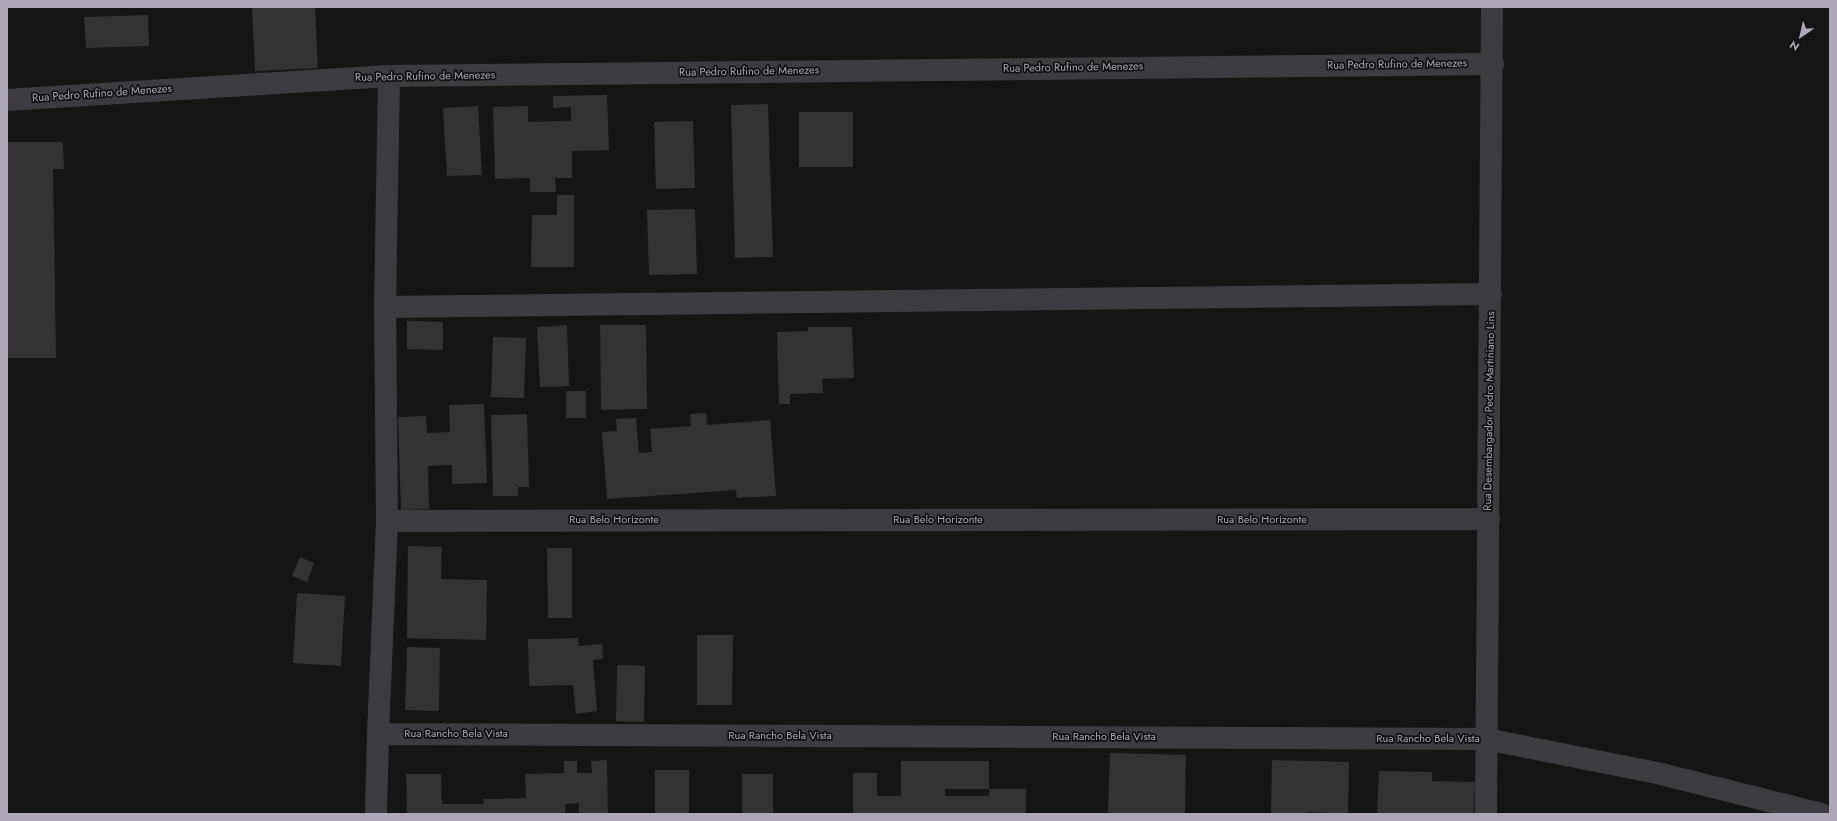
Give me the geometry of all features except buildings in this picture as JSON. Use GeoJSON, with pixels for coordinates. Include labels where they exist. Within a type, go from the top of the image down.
{"type":"FeatureCollection","features":[{"type":"Feature","properties":{"kind":"street","name":"Rua Desembargador Pedro Martiniano Lins"},"geometry":{"type":"LineString","coordinates":[[1486,814],[1493,64],[1492,7]]}},
{"type":"Feature","properties":{"kind":"street","name":"Rua Pedro Rufino de Menezes"},"geometry":{"type":"LineString","coordinates":[[7,100],[389,76],[1493,64]]}},
{"type":"Feature","properties":{"kind":"street"},"geometry":{"type":"LineString","coordinates":[[376,814],[387,521],[385,307],[389,76]]}},
{"type":"Feature","properties":{"kind":"street"},"geometry":{"type":"LineString","coordinates":[[385,307],[1491,294]]}},
{"type":"Feature","properties":{"kind":"street","name":"Rua Belo Horizonte"},"geometry":{"type":"LineString","coordinates":[[387,521],[1489,519]]}},
{"type":"Feature","properties":{"kind":"street","name":"Rua Rancho Bela Vista"},"geometry":{"type":"LineString","coordinates":[[378,734],[1486,739],[1657,773],[1821,814]]}}]}
